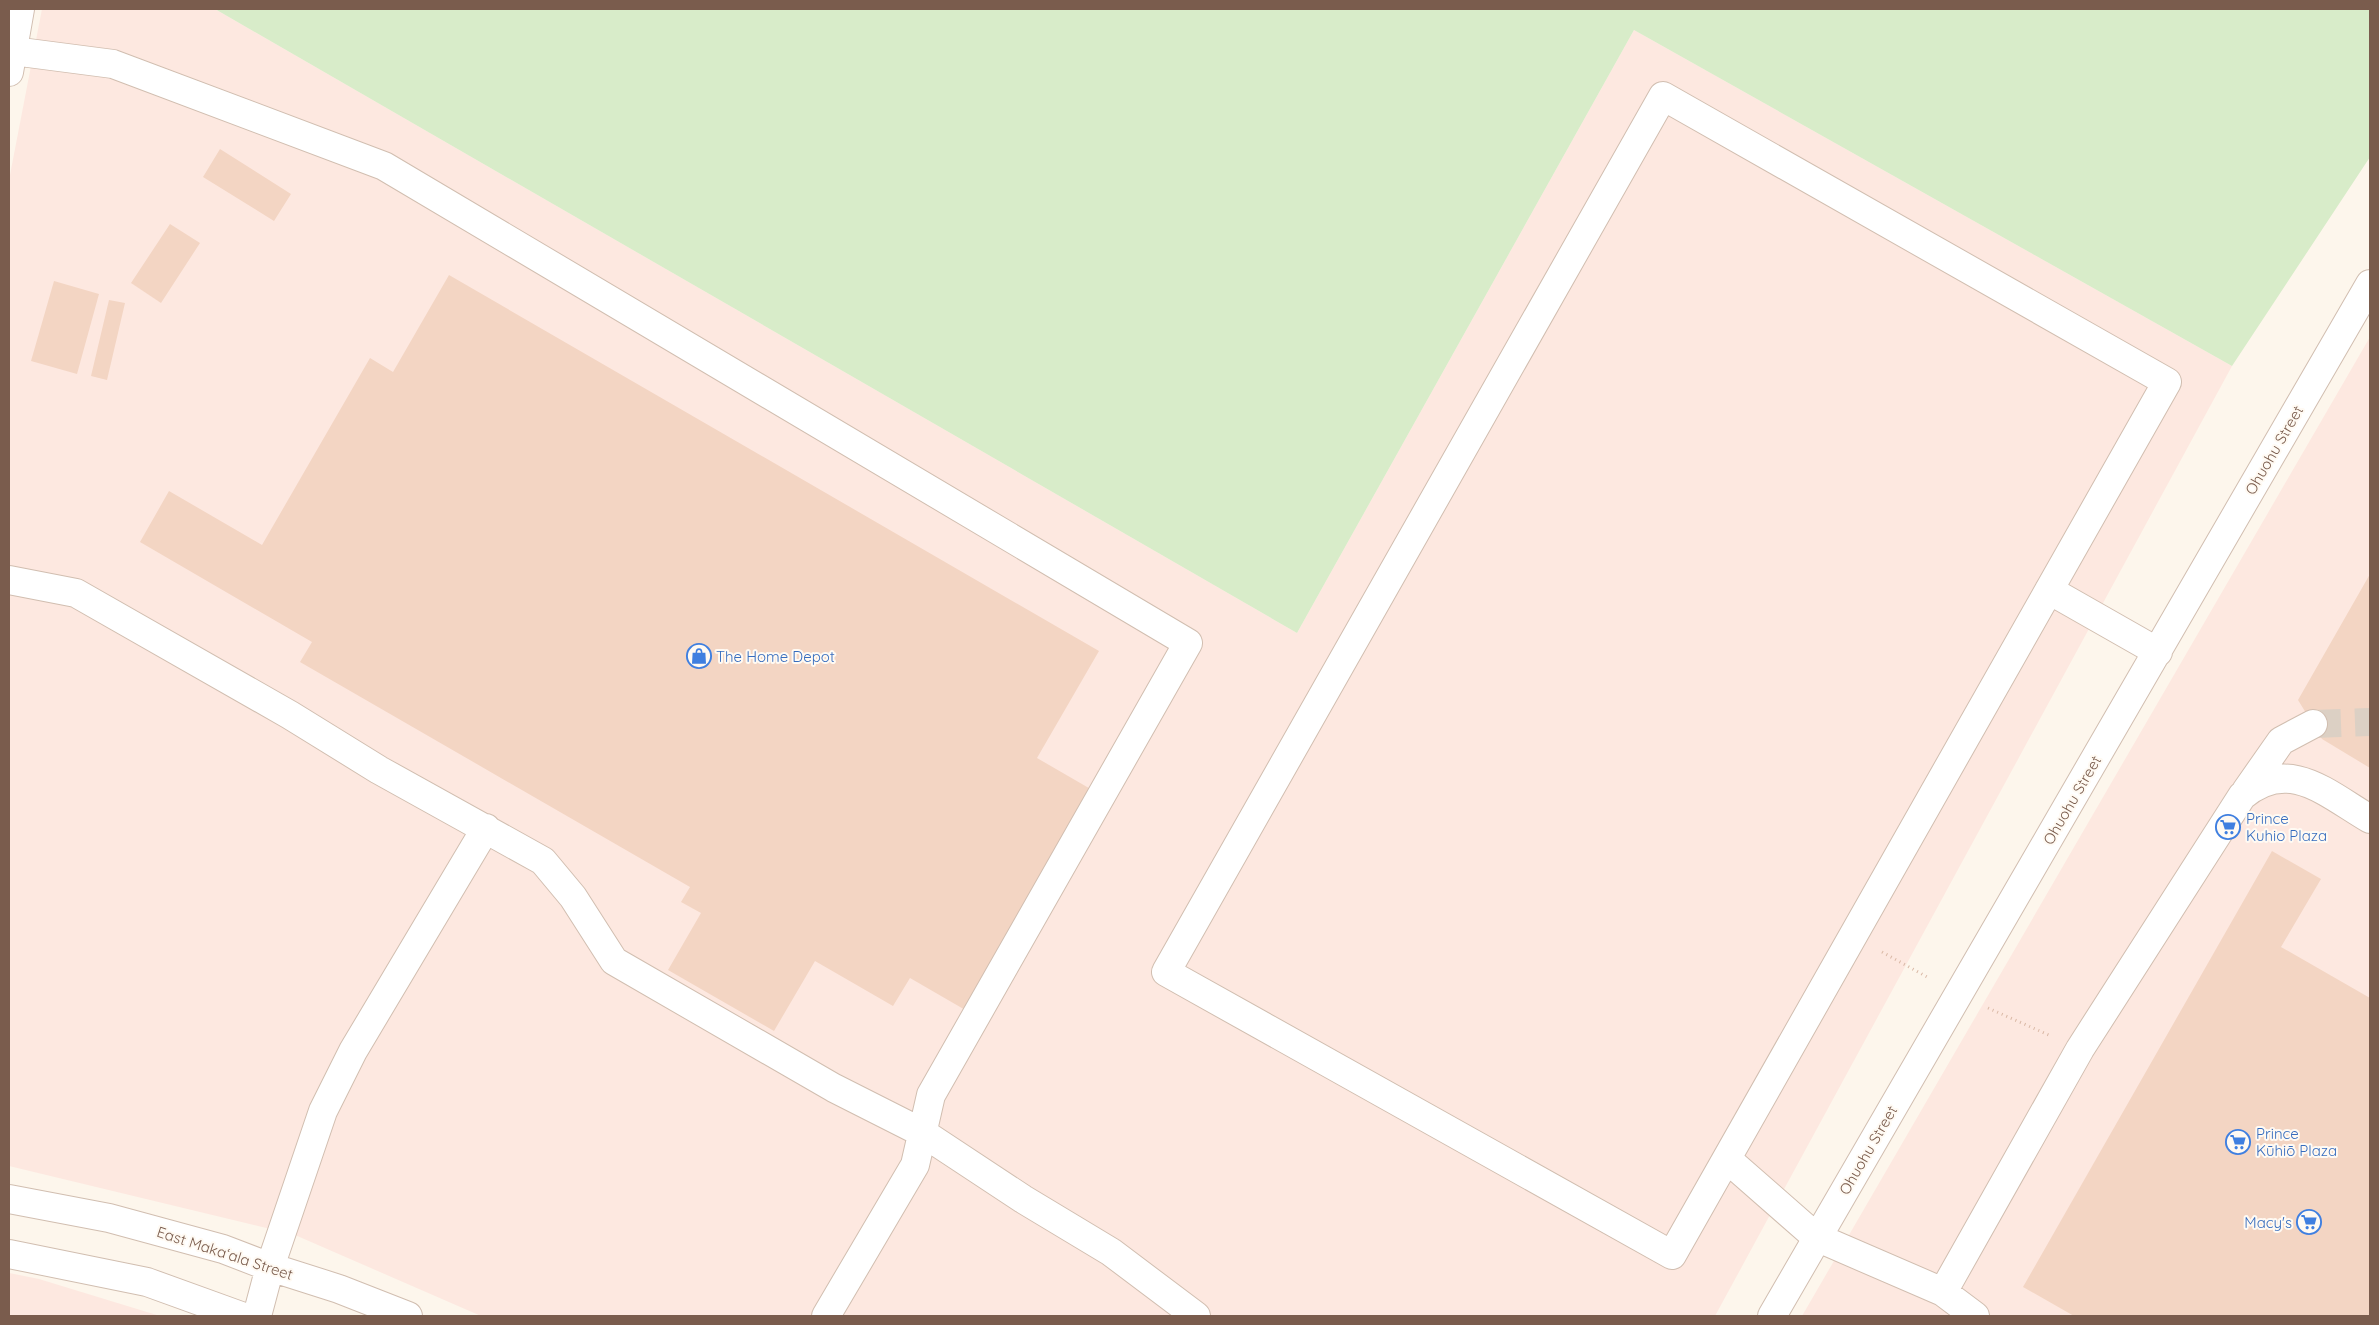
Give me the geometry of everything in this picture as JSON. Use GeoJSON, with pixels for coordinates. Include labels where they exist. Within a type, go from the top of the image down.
{"type":"FeatureCollection","features":[{"type":"Feature","properties":{"kind":"street"},"geometry":{"type":"LineString","coordinates":[[20,9],[11,61],[113,64],[384,166],[1188,643],[931,1095],[915,1164],[826,1316]]}},
{"type":"Feature","properties":{"kind":"street"},"geometry":{"type":"LineString","coordinates":[[1663,96],[2167,382],[1727,1159],[1672,1255],[1166,972],[1663,96]]}},
{"type":"Feature","properties":{"kind":"street","name":"Ohuohu Street"},"geometry":{"type":"LineString","coordinates":[[1772,1316],[1816,1237],[2158,652],[2370,284]]}},
{"type":"Feature","properties":{"kind":"street"},"geometry":{"type":"LineString","coordinates":[[9,580],[76,593],[290,714],[379,770],[543,861],[573,897],[614,961],[834,1088],[923,1133],[1111,1252],[1196,1316]]}},
{"type":"Feature","properties":{"kind":"street"},"geometry":{"type":"LineString","coordinates":[[2049,590],[2158,652]]}},
{"type":"Feature","properties":{"kind":"street"},"geometry":{"type":"LineString","coordinates":[[1943,1292],[2080,1049],[2242,796],[2281,741],[2313,724]]}},
{"type":"Feature","properties":{"kind":"street"},"geometry":{"type":"LineString","coordinates":[[2242,796],[2267,780],[2280,777],[2294,779],[2308,783],[2370,819]]}},
{"type":"Feature","properties":{"kind":"street"},"geometry":{"type":"LineString","coordinates":[[257,1316],[270,1268],[324,1111],[344,1068],[486,828]]}},
{"type":"Feature","properties":{"kind":"street"},"geometry":{"type":"LineString","coordinates":[[1727,1159],[1816,1237],[1943,1292],[1975,1316]]}},
{"type":"Feature","properties":{"kind":"street","name":"East Makaʻala Street"},"geometry":{"type":"LineString","coordinates":[[9,1198],[109,1218],[223,1249],[270,1268],[339,1289],[408,1316]]}},
{"type":"Feature","properties":{"kind":"street"},"geometry":{"type":"LineString","coordinates":[[9,1254],[147,1282],[241,1316]]}},
{"type":"Feature","properties":{"kind":"shaded area"},"geometry":{"type":"Polygon","coordinates":[[[42,9],[215,9],[1297,633],[1634,30],[2232,366],[1715,1316],[481,1316],[295,1235],[9,1166],[9,180],[42,9]]]}},
{"type":"Feature","properties":{"kind":"shaded area","name":"Prince Kuhio Plaza"},"geometry":{"type":"Polygon","coordinates":[[[2370,337],[2370,1316],[1802,1316],[2370,337]]]}},
{"type":"Feature","properties":{"kind":"shaded area"},"geometry":{"type":"Polygon","coordinates":[[[9,1273],[39,1279],[160,1316],[9,1316],[9,1273]]]}},
{"type":"Feature","properties":{"kind":"green space"},"geometry":{"type":"Polygon","coordinates":[[[215,9],[2370,9],[2370,157],[2232,366],[1634,30],[1297,633],[215,9]]]}},
{"type":"Feature","properties":{"kind":"building"},"geometry":{"type":"Polygon","coordinates":[[[220,149],[291,194],[274,221],[203,177],[220,149]]]}},
{"type":"Feature","properties":{"kind":"building"},"geometry":{"type":"Polygon","coordinates":[[[170,224],[200,243],[161,303],[131,283],[170,224]]]}},
{"type":"Feature","properties":{"kind":"building","name":"The Home Depot"},"geometry":{"type":"Polygon","coordinates":[[[449,275],[1099,651],[1037,758],[1094,791],[967,1011],[910,978],[893,1006],[815,961],[774,1031],[668,970],[701,913],[681,902],[690,887],[300,662],[312,642],[140,542],[169,491],[262,545],[370,358],[393,372],[449,275]]]}},
{"type":"Feature","properties":{"kind":"building"},"geometry":{"type":"Polygon","coordinates":[[[54,281],[99,294],[77,374],[31,361],[54,281]]]}},
{"type":"Feature","properties":{"kind":"building"},"geometry":{"type":"Polygon","coordinates":[[[109,300],[125,303],[107,380],[91,376],[109,300]]]}},
{"type":"Feature","properties":{"kind":"building"},"geometry":{"type":"Polygon","coordinates":[[[2370,574],[2370,768],[2322,739],[2298,700],[2370,574]]]}},
{"type":"Feature","properties":{"kind":"building","name":"Prince Kūhiō Plaza"},"geometry":{"type":"Polygon","coordinates":[[[2272,851],[2321,879],[2281,947],[2370,998],[2370,1316],[2074,1316],[2023,1287],[2272,851]]]}},
{"type":"Feature","properties":{"kind":"tunnel"},"geometry":{"type":"LineString","coordinates":[[2313,724],[2370,722]]}},
{"type":"Feature","properties":{"kind":"place","name":"The Home Depot"},"geometry":{"type":"Point","coordinates":[699,656]}},
{"type":"Feature","properties":{"kind":"place","name":"Prince Kuhio Plaza"},"geometry":{"type":"Point","coordinates":[2228,827]}},
{"type":"Feature","properties":{"kind":"place","name":"Prince Kūhiō Plaza"},"geometry":{"type":"Point","coordinates":[2238,1142]}},
{"type":"Feature","properties":{"kind":"place","name":"Macy's"},"geometry":{"type":"Point","coordinates":[2309,1222]}}]}
